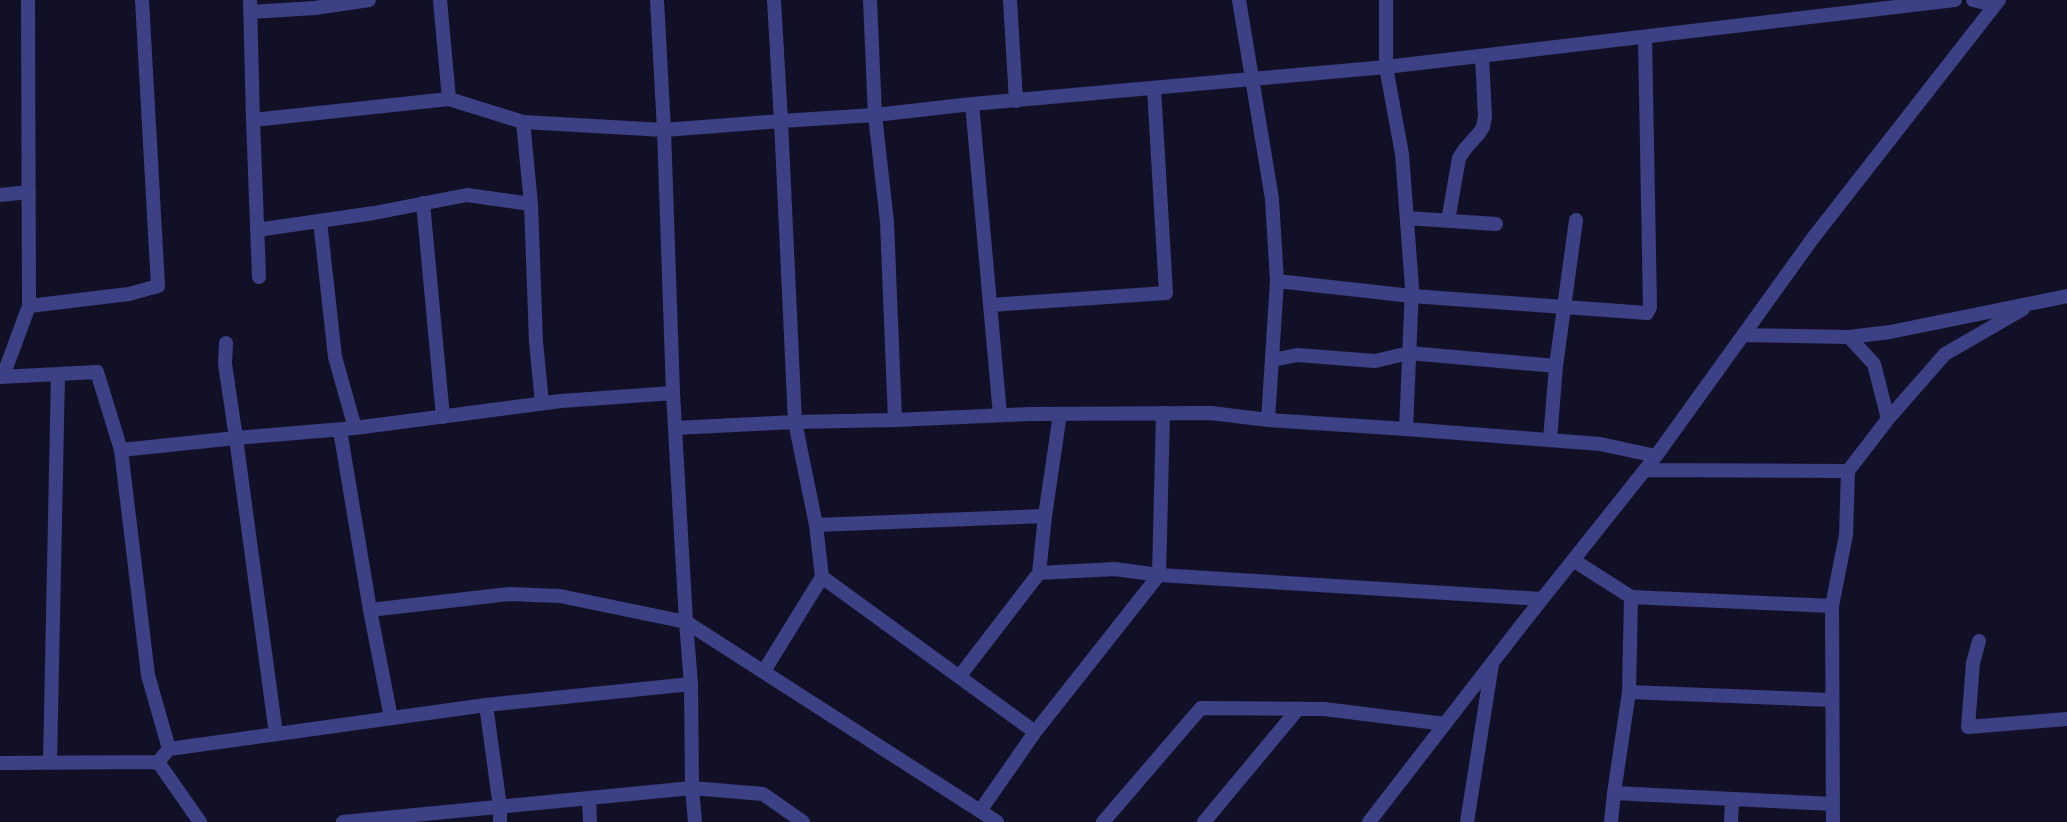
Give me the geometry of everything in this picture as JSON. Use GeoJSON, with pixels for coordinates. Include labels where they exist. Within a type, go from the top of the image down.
{"type":"FeatureCollection","features":[{"type":"Feature","properties":{"kind":"street"},"geometry":{"type":"LineString","coordinates":[[28,0],[29,306],[2,377],[97,372],[121,450],[148,675],[169,749]]}},
{"type":"Feature","properties":{"kind":"street"},"geometry":{"type":"LineString","coordinates":[[29,306],[129,294],[158,286],[142,0]]}},
{"type":"Feature","properties":{"kind":"street"},"geometry":{"type":"LineString","coordinates":[[259,277],[250,6],[315,8],[369,0]]}},
{"type":"Feature","properties":{"kind":"street"},"geometry":{"type":"LineString","coordinates":[[440,0],[449,99]]}},
{"type":"Feature","properties":{"kind":"street"},"geometry":{"type":"LineString","coordinates":[[657,0],[664,130],[673,393],[691,684],[692,788],[695,822]]}},
{"type":"Feature","properties":{"kind":"street"},"geometry":{"type":"LineString","coordinates":[[764,671],[822,577],[816,525],[795,422],[774,0]]}},
{"type":"Feature","properties":{"kind":"street"},"geometry":{"type":"LineString","coordinates":[[870,0],[875,115],[887,222],[895,420]]}},
{"type":"Feature","properties":{"kind":"street"},"geometry":{"type":"LineString","coordinates":[[1010,0],[1016,101]]}},
{"type":"Feature","properties":{"kind":"street"},"geometry":{"type":"LineString","coordinates":[[1239,0],[1272,198],[1277,281],[1268,420]]}},
{"type":"Feature","properties":{"kind":"street"},"geometry":{"type":"LineString","coordinates":[[1386,0],[1386,67],[1402,154],[1412,296],[1406,429]]}},
{"type":"Feature","properties":{"kind":"street"},"geometry":{"type":"LineString","coordinates":[[253,120],[449,99],[523,122],[664,130],[875,115],[972,104],[1386,67],[1955,0]]}},
{"type":"Feature","properties":{"kind":"street"},"geometry":{"type":"LineString","coordinates":[[1973,0],[1997,3]]}},
{"type":"Feature","properties":{"kind":"street"},"geometry":{"type":"LineString","coordinates":[[1368,822],[1656,456],[1813,238],[1997,3]]}},
{"type":"Feature","properties":{"kind":"street"},"geometry":{"type":"LineString","coordinates":[[1277,281],[1412,296],[1647,313],[1650,307],[1645,38]]}},
{"type":"Feature","properties":{"kind":"street"},"geometry":{"type":"LineString","coordinates":[[1448,221],[1459,158],[1483,127],[1485,117],[1482,56]]}},
{"type":"Feature","properties":{"kind":"street"},"geometry":{"type":"LineString","coordinates":[[990,305],[1166,294],[1154,88]]}},
{"type":"Feature","properties":{"kind":"street"},"geometry":{"type":"LineString","coordinates":[[972,104],[1000,415]]}},
{"type":"Feature","properties":{"kind":"street"},"geometry":{"type":"LineString","coordinates":[[523,122],[531,204],[536,342],[542,403]]}},
{"type":"Feature","properties":{"kind":"street"},"geometry":{"type":"LineString","coordinates":[[0,195],[28,192]]}},
{"type":"Feature","properties":{"kind":"street"},"geometry":{"type":"LineString","coordinates":[[257,230],[467,195],[531,204]]}},
{"type":"Feature","properties":{"kind":"street"},"geometry":{"type":"LineString","coordinates":[[423,203],[443,417]]}},
{"type":"Feature","properties":{"kind":"street"},"geometry":{"type":"LineString","coordinates":[[1407,218],[1496,224]]}},
{"type":"Feature","properties":{"kind":"street"},"geometry":{"type":"LineString","coordinates":[[1550,440],[1563,306],[1576,220]]}},
{"type":"Feature","properties":{"kind":"street"},"geometry":{"type":"LineString","coordinates":[[320,221],[335,357],[355,428]]}},
{"type":"Feature","properties":{"kind":"street"},"geometry":{"type":"LineString","coordinates":[[1743,335],[1849,337],[1890,332],[2067,296]]}},
{"type":"Feature","properties":{"kind":"street"},"geometry":{"type":"LineString","coordinates":[[1832,822],[1832,606],[1846,535],[1848,471],[1888,419],[1946,354],[2034,303]]}},
{"type":"Feature","properties":{"kind":"street"},"geometry":{"type":"LineString","coordinates":[[1849,337],[1874,364],[1888,419]]}},
{"type":"Feature","properties":{"kind":"street"},"geometry":{"type":"LineString","coordinates":[[226,343],[225,364],[276,734]]}},
{"type":"Feature","properties":{"kind":"street"},"geometry":{"type":"LineString","coordinates":[[1273,360],[1297,355],[1376,361],[1410,353],[1556,366]]}},
{"type":"Feature","properties":{"kind":"street"},"geometry":{"type":"LineString","coordinates":[[50,763],[58,374]]}},
{"type":"Feature","properties":{"kind":"street"},"geometry":{"type":"LineString","coordinates":[[121,450],[340,430],[542,403],[673,393]]}},
{"type":"Feature","properties":{"kind":"street"},"geometry":{"type":"LineString","coordinates":[[980,811],[1035,732],[1159,575],[1163,413]]}},
{"type":"Feature","properties":{"kind":"street"},"geometry":{"type":"LineString","coordinates":[[959,677],[1039,573],[1045,516],[1060,414]]}},
{"type":"Feature","properties":{"kind":"street"},"geometry":{"type":"LineString","coordinates":[[675,428],[1000,415],[1211,414],[1268,420],[1600,444],[1656,456]]}},
{"type":"Feature","properties":{"kind":"street"},"geometry":{"type":"LineString","coordinates":[[340,430],[370,610],[391,718]]}},
{"type":"Feature","properties":{"kind":"street"},"geometry":{"type":"LineString","coordinates":[[1645,470],[1848,471]]}},
{"type":"Feature","properties":{"kind":"street"},"geometry":{"type":"LineString","coordinates":[[816,525],[1045,516]]}},
{"type":"Feature","properties":{"kind":"street"},"geometry":{"type":"LineString","coordinates":[[1574,560],[1631,597],[1832,606]]}},
{"type":"Feature","properties":{"kind":"street"},"geometry":{"type":"LineString","coordinates":[[1039,573],[1115,569],[1159,575],[1542,599]]}},
{"type":"Feature","properties":{"kind":"street"},"geometry":{"type":"LineString","coordinates":[[822,577],[1035,732]]}},
{"type":"Feature","properties":{"kind":"street"},"geometry":{"type":"LineString","coordinates":[[370,610],[509,594],[560,596],[686,622],[997,822]]}},
{"type":"Feature","properties":{"kind":"street"},"geometry":{"type":"LineString","coordinates":[[1611,822],[1629,692],[1631,597]]}},
{"type":"Feature","properties":{"kind":"street"},"geometry":{"type":"LineString","coordinates":[[1979,641],[1973,663],[1968,727],[2067,719]]}},
{"type":"Feature","properties":{"kind":"street"},"geometry":{"type":"LineString","coordinates":[[1467,822],[1492,663]]}},
{"type":"Feature","properties":{"kind":"street"},"geometry":{"type":"LineString","coordinates":[[0,763],[158,762],[169,749],[486,705],[691,684]]}},
{"type":"Feature","properties":{"kind":"street"},"geometry":{"type":"LineString","coordinates":[[1629,692],[1832,700]]}},
{"type":"Feature","properties":{"kind":"street"},"geometry":{"type":"LineString","coordinates":[[486,705],[500,807],[500,822]]}},
{"type":"Feature","properties":{"kind":"street"},"geometry":{"type":"LineString","coordinates":[[1103,822],[1201,708],[1324,709],[1445,724]]}},
{"type":"Feature","properties":{"kind":"street"},"geometry":{"type":"LineString","coordinates":[[1204,822],[1298,709]]}},
{"type":"Feature","properties":{"kind":"street"},"geometry":{"type":"LineString","coordinates":[[158,762],[200,822]]}},
{"type":"Feature","properties":{"kind":"street"},"geometry":{"type":"LineString","coordinates":[[343,822],[405,819],[500,807],[692,788],[762,794],[803,822]]}},
{"type":"Feature","properties":{"kind":"street"},"geometry":{"type":"LineString","coordinates":[[1614,793],[1732,801],[1833,804]]}},
{"type":"Feature","properties":{"kind":"street"},"geometry":{"type":"LineString","coordinates":[[589,798],[590,822]]}},
{"type":"Feature","properties":{"kind":"street"},"geometry":{"type":"LineString","coordinates":[[1731,822],[1732,801]]}}]}
